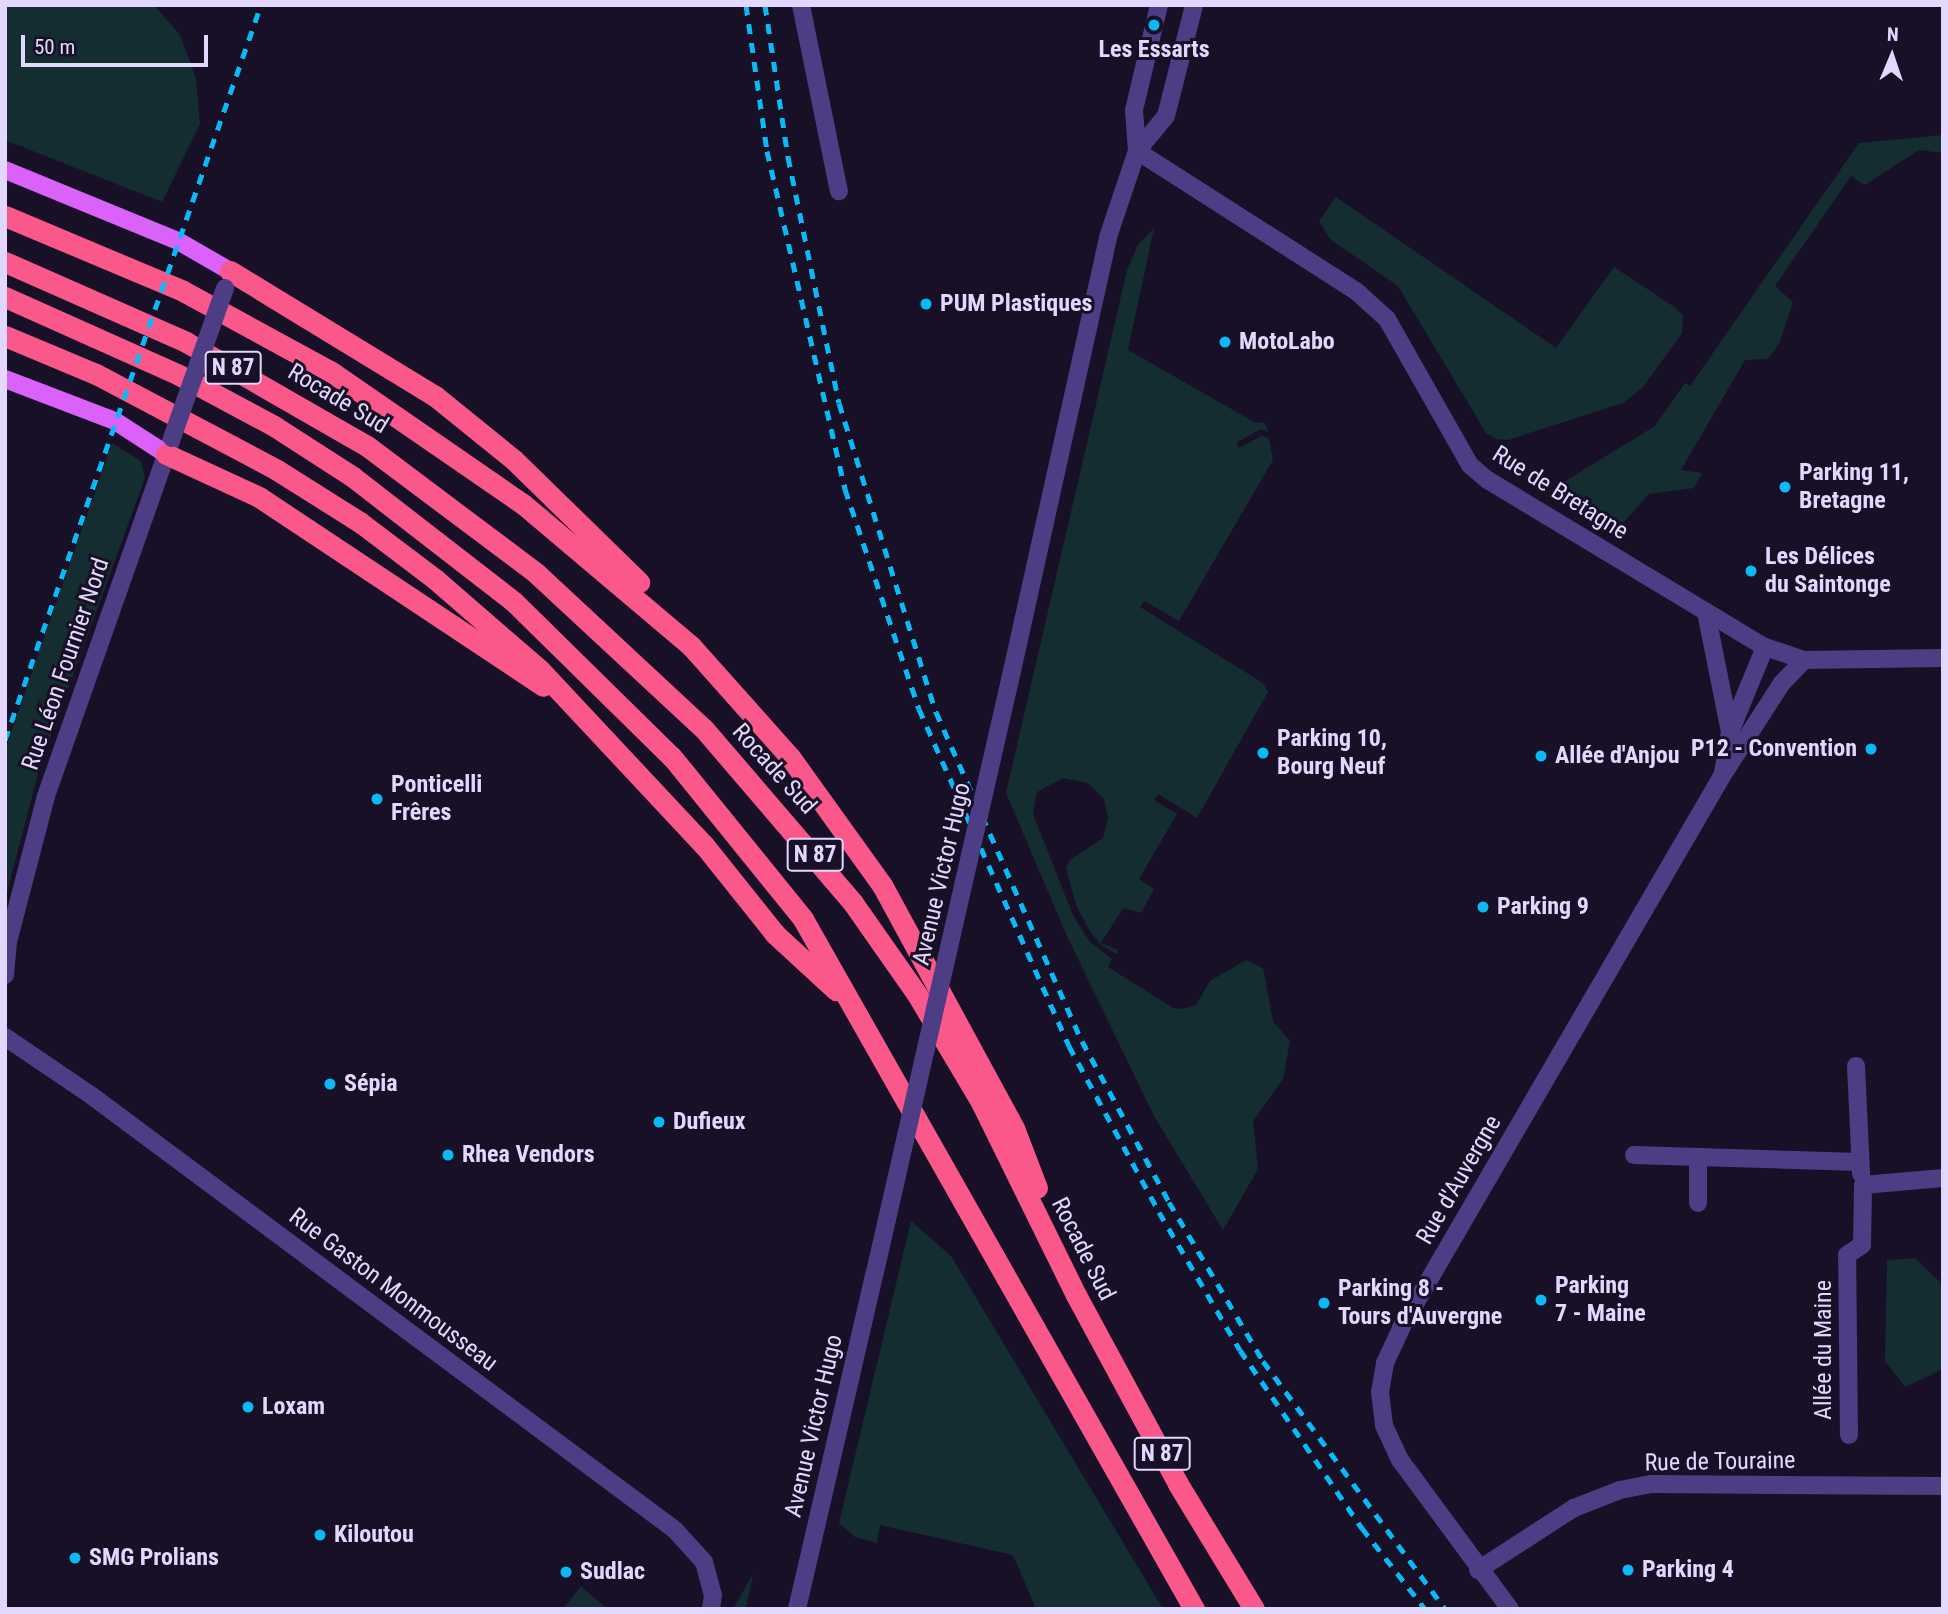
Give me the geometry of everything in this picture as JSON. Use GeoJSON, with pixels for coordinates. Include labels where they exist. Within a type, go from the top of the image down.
{"type":"FeatureCollection","features":[{"type":"Feature","properties":{"kind":"highway"},"geometry":{"type":"LineString","coordinates":[[5,216],[183,291],[330,371],[523,504],[691,646]]}},
{"type":"Feature","properties":{"kind":"highway","name":"Rocade Sud"},"geometry":{"type":"LineString","coordinates":[[5,262],[186,342],[367,446],[446,501],[620,646],[713,739],[853,903],[961,1066],[1076,1295],[1178,1484],[1254,1609]]}},
{"type":"Feature","properties":{"kind":"highway"},"geometry":{"type":"LineString","coordinates":[[228,279],[385,362],[514,460],[651,595],[691,646],[790,757],[882,885],[1014,1128],[1076,1295]]}},
{"type":"Feature","properties":{"kind":"highway","name":"N 87"},"geometry":{"type":"LineString","coordinates":[[5,297],[179,375],[274,426],[353,477],[514,602],[595,676],[738,834],[803,919],[1194,1609]]}},
{"type":"Feature","properties":{"kind":"highway"},"geometry":{"type":"LineString","coordinates":[[5,336],[158,405],[277,470],[361,523],[507,639],[704,845],[775,934],[853,1006]]}},
{"type":"Feature","properties":{"kind":"highway"},"geometry":{"type":"LineString","coordinates":[[169,446],[260,497],[571,705]]}},
{"type":"Feature","properties":{"kind":"main road"},"geometry":{"type":"LineString","coordinates":[[5,170],[178,241],[228,279]]}},
{"type":"Feature","properties":{"kind":"main road"},"geometry":{"type":"LineString","coordinates":[[5,379],[115,421],[169,446]]}},
{"type":"Feature","properties":{"kind":"street"},"geometry":{"type":"LineString","coordinates":[[800,5],[839,191]]}},
{"type":"Feature","properties":{"kind":"street"},"geometry":{"type":"LineString","coordinates":[[1137,151],[1134,110],[1159,5]]}},
{"type":"Feature","properties":{"kind":"street"},"geometry":{"type":"LineString","coordinates":[[1137,151],[1166,116],[1194,5]]}},
{"type":"Feature","properties":{"kind":"street","name":"Rue de Bretagne"},"geometry":{"type":"LineString","coordinates":[[1137,151],[1356,291],[1387,318],[1470,465],[1486,479],[1765,647],[1804,660],[1943,658]]}},
{"type":"Feature","properties":{"kind":"street","name":"Avenue Victor Hugo"},"geometry":{"type":"LineString","coordinates":[[797,1609],[1012,671],[1108,237],[1137,151]]}},
{"type":"Feature","properties":{"kind":"street","name":"Rue Léon Fournier Nord"},"geometry":{"type":"LineString","coordinates":[[5,975],[8,942],[46,796],[228,279]]}},
{"type":"Feature","properties":{"kind":"street","name":"Rue d'Auvergne"},"geometry":{"type":"LineString","coordinates":[[1706,612],[1730,732]]}},
{"type":"Feature","properties":{"kind":"street","name":"Rue d'Auvergne"},"geometry":{"type":"LineString","coordinates":[[1722,776],[1730,732],[1765,647]]}},
{"type":"Feature","properties":{"kind":"street","name":"Rue d'Auvergne"},"geometry":{"type":"LineString","coordinates":[[1510,1609],[1478,1570],[1400,1460],[1384,1425],[1380,1392],[1385,1363],[1401,1328],[1722,776],[1782,683],[1804,660]]}},
{"type":"Feature","properties":{"kind":"street","name":"Rue Gaston Monmousseau"},"geometry":{"type":"LineString","coordinates":[[5,1037],[92,1096],[676,1530],[704,1562],[713,1595],[712,1609]]}},
{"type":"Feature","properties":{"kind":"street"},"geometry":{"type":"LineString","coordinates":[[1856,1066],[1859,1163],[1863,1185],[1943,1178]]}},
{"type":"Feature","properties":{"kind":"street"},"geometry":{"type":"LineString","coordinates":[[1634,1156],[1859,1163]]}},
{"type":"Feature","properties":{"kind":"street"},"geometry":{"type":"LineString","coordinates":[[1698,1158],[1698,1203]]}},
{"type":"Feature","properties":{"kind":"street","name":"Allée du Maine"},"geometry":{"type":"LineString","coordinates":[[1849,1435],[1847,1255],[1862,1245],[1863,1185]]}},
{"type":"Feature","properties":{"kind":"street","name":"Rue de Touraine"},"geometry":{"type":"LineString","coordinates":[[1478,1570],[1574,1508],[1620,1490],[1651,1484],[1943,1486]]}},
{"type":"Feature","properties":{"kind":"green space"},"geometry":{"type":"Polygon","coordinates":[[[5,5],[154,5],[180,35],[196,78],[200,124],[162,202],[5,140],[5,5]]]}},
{"type":"Feature","properties":{"kind":"green space"},"geometry":{"type":"Polygon","coordinates":[[[1943,135],[1943,153],[1919,150],[1865,185],[1851,176],[1775,286],[1793,302],[1779,344],[1768,359],[1745,360],[1681,470],[1702,473],[1694,488],[1649,494],[1624,522],[1607,520],[1554,488],[1655,426],[1685,383],[1690,386],[1859,143],[1943,135]]]}},
{"type":"Feature","properties":{"kind":"green space"},"geometry":{"type":"Polygon","coordinates":[[[1336,197],[1556,348],[1614,267],[1676,308],[1683,316],[1682,333],[1643,387],[1623,403],[1508,440],[1496,439],[1486,433],[1398,286],[1330,239],[1319,221],[1336,197]]]}},
{"type":"Feature","properties":{"kind":"green space"},"geometry":{"type":"Polygon","coordinates":[[[1154,228],[1128,350],[1256,423],[1264,422],[1269,432],[1261,429],[1236,443],[1239,448],[1261,436],[1269,438],[1273,460],[1179,621],[1144,601],[1140,607],[1263,683],[1268,692],[1197,818],[1158,794],[1154,800],[1177,814],[1139,879],[1154,889],[1141,913],[1123,908],[1101,943],[1118,950],[1116,954],[1100,944],[1089,930],[1076,905],[1066,868],[1070,860],[1103,838],[1108,818],[1104,799],[1088,783],[1063,778],[1037,792],[1033,814],[1073,915],[1089,941],[1112,959],[1108,967],[1173,1008],[1183,1009],[1196,1005],[1210,981],[1246,960],[1263,968],[1273,1021],[1290,1041],[1283,1079],[1253,1121],[1258,1169],[1223,1230],[1154,1116],[1067,936],[1006,793],[1127,270],[1138,245],[1154,228]]]}},
{"type":"Feature","properties":{"kind":"green space"},"geometry":{"type":"Polygon","coordinates":[[[112,443],[141,461],[145,478],[40,766],[5,900],[5,750],[112,443]]]}},
{"type":"Feature","properties":{"kind":"green space"},"geometry":{"type":"Polygon","coordinates":[[[911,1221],[951,1256],[1163,1609],[1036,1609],[1013,1555],[880,1525],[877,1543],[855,1537],[839,1523],[911,1221]]]}},
{"type":"Feature","properties":{"kind":"green space"},"geometry":{"type":"Polygon","coordinates":[[[1915,1258],[1940,1282],[1943,1292],[1943,1369],[1905,1387],[1885,1361],[1887,1260],[1915,1258]]]}},
{"type":"Feature","properties":{"kind":"green space"},"geometry":{"type":"Polygon","coordinates":[[[753,1574],[746,1609],[733,1609],[753,1574]]]}},
{"type":"Feature","properties":{"kind":"green space"},"geometry":{"type":"Polygon","coordinates":[[[581,1586],[607,1609],[563,1609],[581,1586]]]}},
{"type":"Feature","properties":{"kind":"railway"},"geometry":{"type":"LineString","coordinates":[[5,740],[261,5]]}},
{"type":"Feature","properties":{"kind":"railway"},"geometry":{"type":"LineString","coordinates":[[746,5],[767,151],[845,489],[919,709],[1069,1046],[1159,1212],[1240,1350],[1362,1528],[1425,1609]]}},
{"type":"Feature","properties":{"kind":"railway"},"geometry":{"type":"LineString","coordinates":[[765,5],[788,157],[839,403],[936,712],[1082,1041],[1169,1202],[1263,1361],[1445,1609]]}},
{"type":"Feature","properties":{"kind":"place","name":"Les Essarts"},"geometry":{"type":"Point","coordinates":[1154,25]}},
{"type":"Feature","properties":{"kind":"place","name":"PUM Plastiques"},"geometry":{"type":"Point","coordinates":[926,304]}},
{"type":"Feature","properties":{"kind":"place","name":"MotoLabo"},"geometry":{"type":"Point","coordinates":[1225,342]}},
{"type":"Feature","properties":{"kind":"place","name":"Parking 11, Bretagne"},"geometry":{"type":"Point","coordinates":[1785,487]}},
{"type":"Feature","properties":{"kind":"place","name":"Les Délices du Saintonge"},"geometry":{"type":"Point","coordinates":[1751,571]}},
{"type":"Feature","properties":{"kind":"place","name":"P12 - Convention"},"geometry":{"type":"Point","coordinates":[1871,749]}},
{"type":"Feature","properties":{"kind":"place","name":"Parking 10, Bourg Neuf"},"geometry":{"type":"Point","coordinates":[1263,753]}},
{"type":"Feature","properties":{"kind":"place","name":"Allée d'Anjou"},"geometry":{"type":"Point","coordinates":[1541,756]}},
{"type":"Feature","properties":{"kind":"place","name":"Ponticelli Frêres"},"geometry":{"type":"Point","coordinates":[377,799]}},
{"type":"Feature","properties":{"kind":"place","name":"Parking 9"},"geometry":{"type":"Point","coordinates":[1483,907]}},
{"type":"Feature","properties":{"kind":"place","name":"Sépia"},"geometry":{"type":"Point","coordinates":[330,1084]}},
{"type":"Feature","properties":{"kind":"place","name":"Dufieux"},"geometry":{"type":"Point","coordinates":[659,1122]}},
{"type":"Feature","properties":{"kind":"place","name":"Rhea Vendors"},"geometry":{"type":"Point","coordinates":[448,1155]}},
{"type":"Feature","properties":{"kind":"place","name":"Parking 7 - Maine"},"geometry":{"type":"Point","coordinates":[1541,1300]}},
{"type":"Feature","properties":{"kind":"place","name":"Parking 8 - Tours d'Auvergne"},"geometry":{"type":"Point","coordinates":[1324,1303]}},
{"type":"Feature","properties":{"kind":"place","name":"Loxam"},"geometry":{"type":"Point","coordinates":[248,1407]}},
{"type":"Feature","properties":{"kind":"place","name":"Kiloutou"},"geometry":{"type":"Point","coordinates":[320,1535]}},
{"type":"Feature","properties":{"kind":"place","name":"SMG Prolians"},"geometry":{"type":"Point","coordinates":[75,1558]}},
{"type":"Feature","properties":{"kind":"place","name":"Parking 4"},"geometry":{"type":"Point","coordinates":[1628,1570]}},
{"type":"Feature","properties":{"kind":"place","name":"Sudlac"},"geometry":{"type":"Point","coordinates":[566,1572]}}]}
